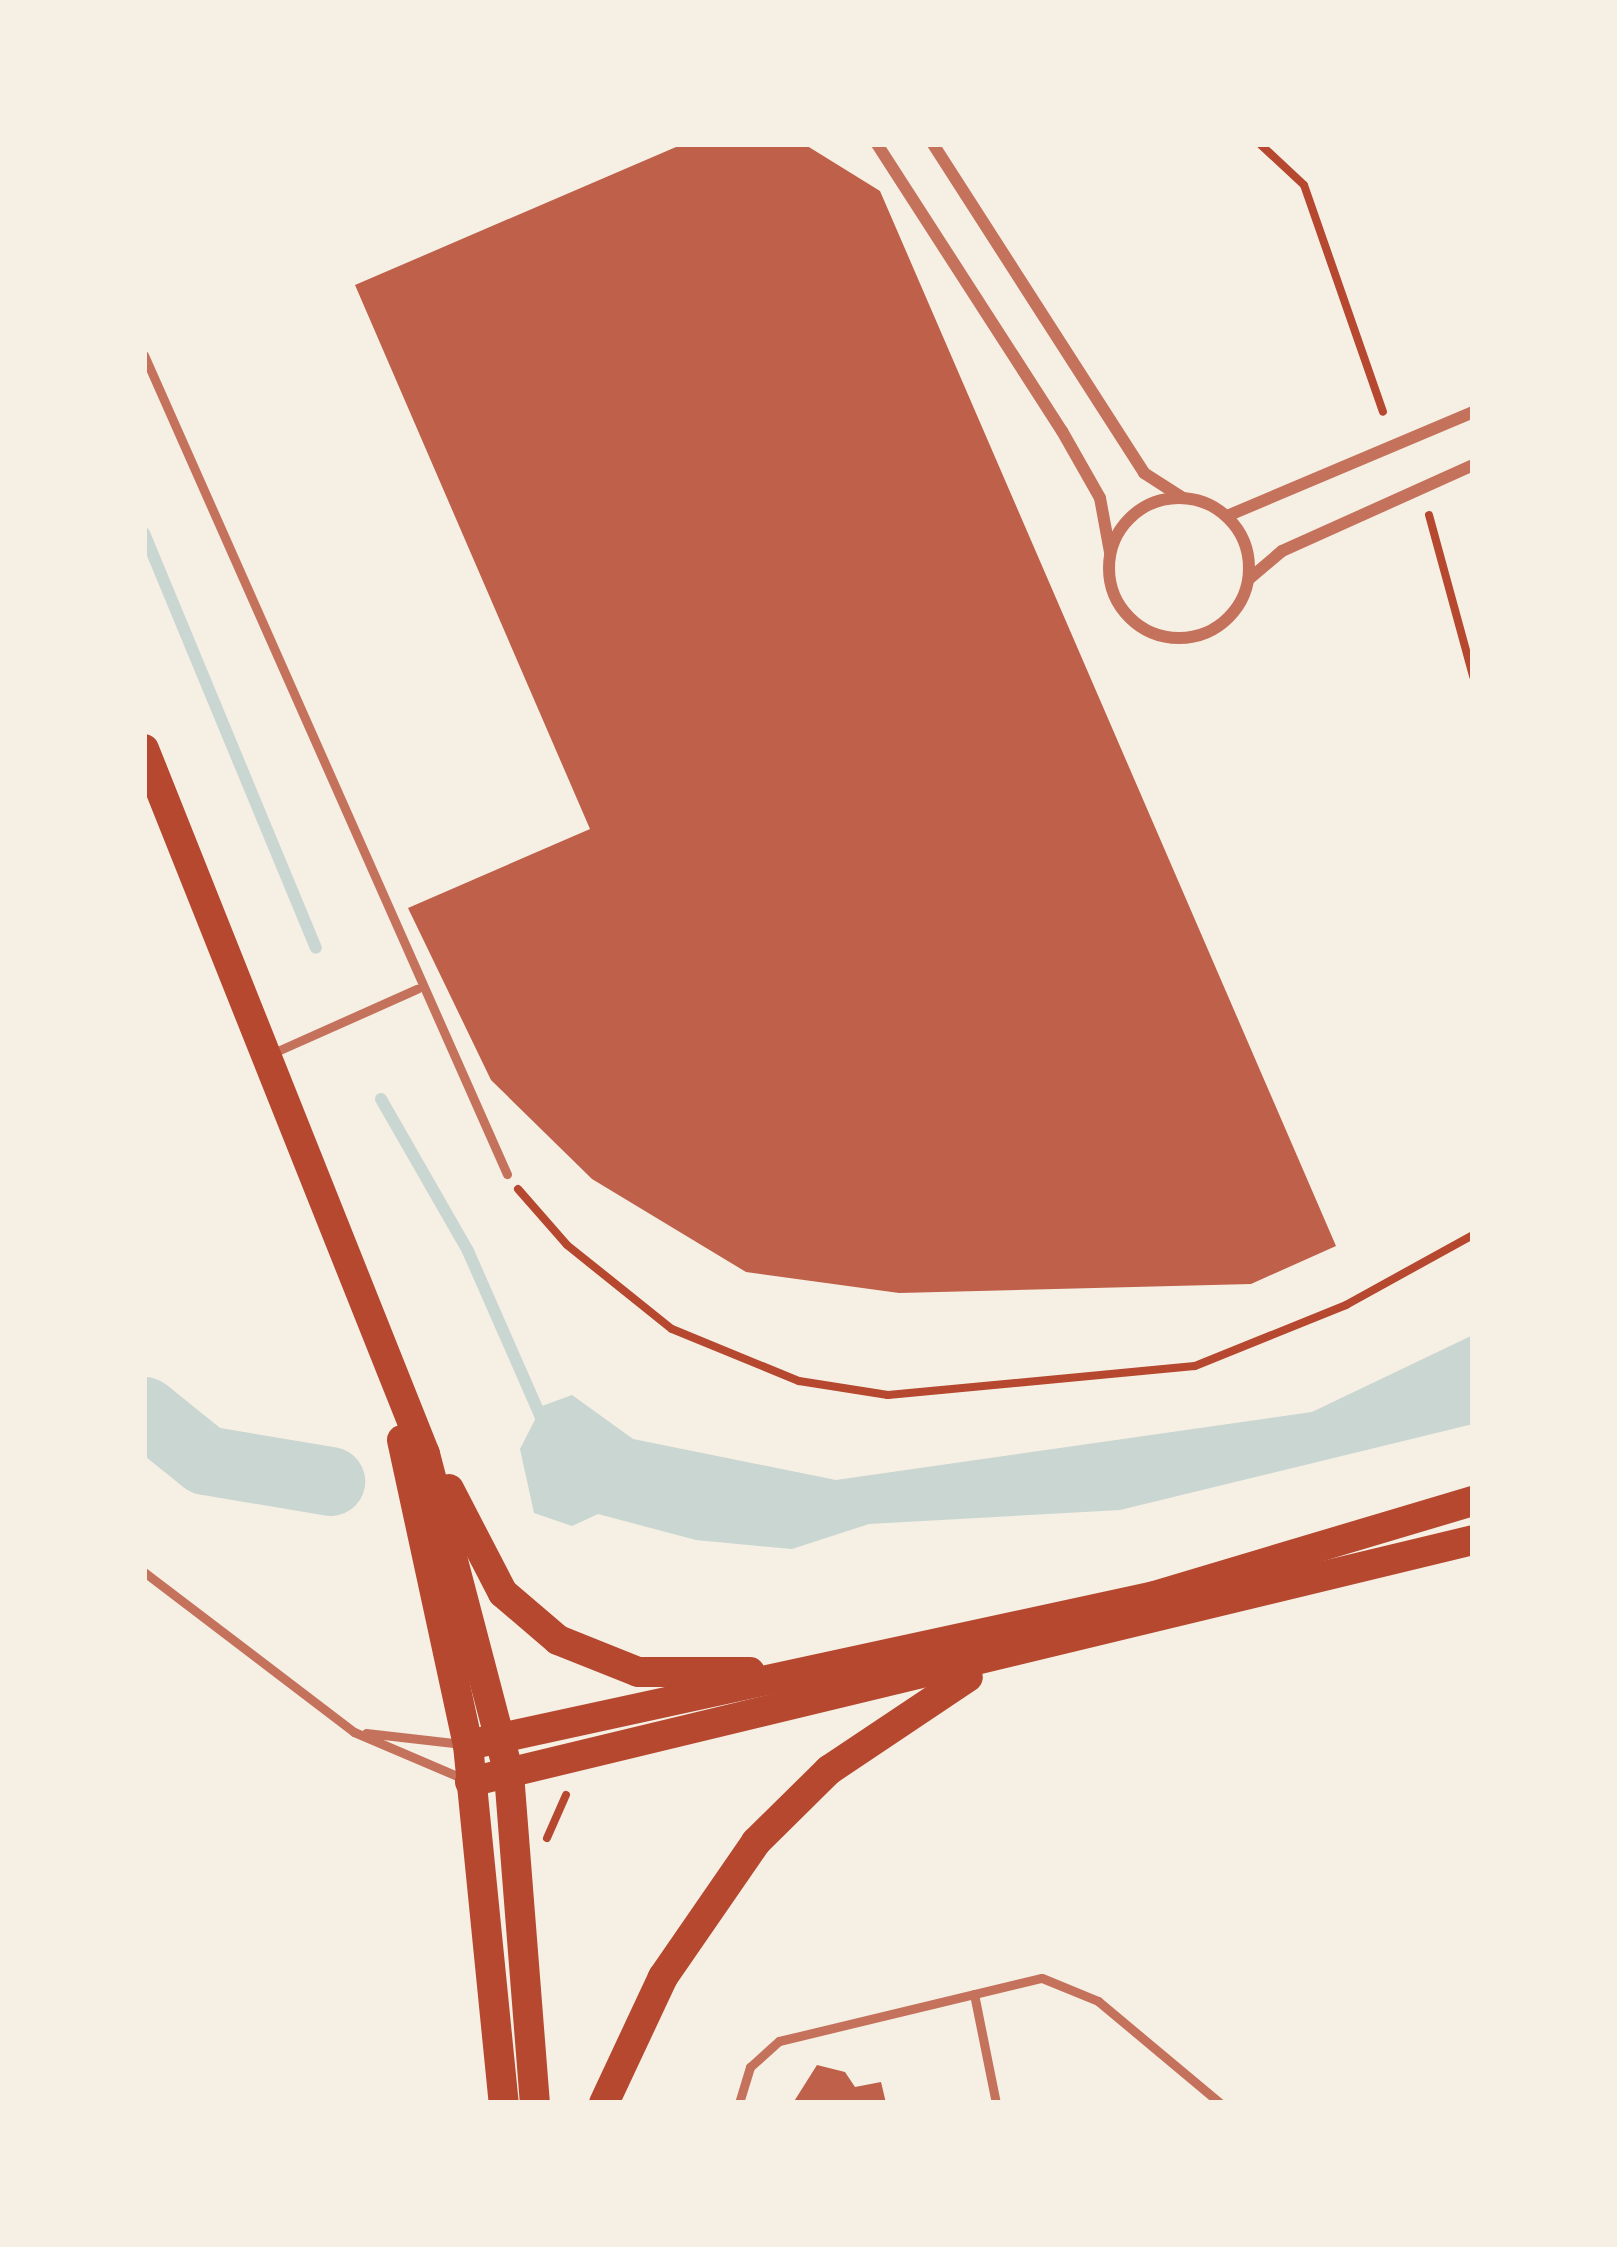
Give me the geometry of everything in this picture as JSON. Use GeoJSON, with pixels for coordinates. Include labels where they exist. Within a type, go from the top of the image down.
{"type":"FeatureCollection","features":[{"type":"Feature","properties":{"kind":"main road"},"geometry":{"type":"LineString","coordinates":[[144,749],[273,1053],[425,1454],[509,1774],[535,2103]]}},
{"type":"Feature","properties":{"kind":"main road"},"geometry":{"type":"LineString","coordinates":[[378,1331],[468,1745],[504,2103]]}},
{"type":"Feature","properties":{"kind":"main road"},"geometry":{"type":"LineString","coordinates":[[425,1454],[503,1593],[587,1656],[667,1677],[860,1663]]}},
{"type":"Feature","properties":{"kind":"main road"},"geometry":{"type":"LineString","coordinates":[[468,1745],[502,1743],[1154,1596],[1473,1501]]}},
{"type":"Feature","properties":{"kind":"main road"},"geometry":{"type":"LineString","coordinates":[[470,1782],[999,1659],[1473,1540]]}},
{"type":"Feature","properties":{"kind":"main road"},"geometry":{"type":"LineString","coordinates":[[604,2103],[663,1977],[756,1842],[873,1737],[999,1659]]}},
{"type":"Feature","properties":{"kind":"street"},"geometry":{"type":"LineString","coordinates":[[877,144],[1100,498],[1116,601],[1168,638],[1211,632],[1249,579],[1282,551],[1473,465]]}},
{"type":"Feature","properties":{"kind":"street"},"geometry":{"type":"LineString","coordinates":[[933,144],[1144,472],[1227,517],[1249,579]]}},
{"type":"Feature","properties":{"kind":"street"},"geometry":{"type":"LineString","coordinates":[[1227,517],[1473,412]]}},
{"type":"Feature","properties":{"kind":"street"},"geometry":{"type":"LineString","coordinates":[[1110,552],[1136,512],[1183,497]]}},
{"type":"Feature","properties":{"kind":"lane"},"geometry":{"type":"LineString","coordinates":[[144,356],[417,989],[508,1174]]}},
{"type":"Feature","properties":{"kind":"lane"},"geometry":{"type":"LineString","coordinates":[[273,1053],[417,989]]}},
{"type":"Feature","properties":{"kind":"lane"},"geometry":{"type":"LineString","coordinates":[[144,1572],[354,1732],[470,1782]]}},
{"type":"Feature","properties":{"kind":"lane"},"geometry":{"type":"LineString","coordinates":[[354,1732],[468,1745]]}},
{"type":"Feature","properties":{"kind":"lane"},"geometry":{"type":"LineString","coordinates":[[739,2103],[750,2067],[778,2041],[1042,1978],[1070,1984],[1220,2103]]}},
{"type":"Feature","properties":{"kind":"lane"},"geometry":{"type":"LineString","coordinates":[[974,1994],[995,2103]]}},
{"type":"Feature","properties":{"kind":"path"},"geometry":{"type":"LineString","coordinates":[[1260,144],[1304,185],[1383,412]]}},
{"type":"Feature","properties":{"kind":"path"},"geometry":{"type":"LineString","coordinates":[[1429,515],[1450,569],[1473,676]]}},
{"type":"Feature","properties":{"kind":"path"},"geometry":{"type":"LineString","coordinates":[[508,1174],[567,1245],[672,1329],[779,1375],[888,1395],[1195,1366],[1346,1304],[1473,1234]]}},
{"type":"Feature","properties":{"kind":"path"},"geometry":{"type":"LineString","coordinates":[[545,1841],[566,1795]]}},
{"type":"Feature","properties":{"kind":"shaded area"},"geometry":{"type":"Polygon","coordinates":[[[1473,1335],[1473,1424],[1120,1510],[869,1524],[792,1549],[696,1540],[598,1514],[572,1526],[534,1513],[520,1449],[542,1406],[572,1395],[633,1439],[836,1480],[1312,1412],[1473,1335]]]}},
{"type":"Feature","properties":{"kind":"building"},"geometry":{"type":"Polygon","coordinates":[[[683,144],[804,144],[880,191],[1336,1246],[1251,1284],[899,1293],[746,1272],[592,1179],[491,1080],[408,908],[590,829],[355,285],[683,144]]]}},
{"type":"Feature","properties":{"kind":"building"},"geometry":{"type":"Polygon","coordinates":[[[817,2065],[845,2072],[855,2087],[881,2082],[886,2103],[793,2103],[817,2065]]]}},
{"type":"Feature","properties":{"kind":"waterway"},"geometry":{"type":"LineString","coordinates":[[144,533],[316,948]]}},
{"type":"Feature","properties":{"kind":"waterway"},"geometry":{"type":"LineString","coordinates":[[381,1099],[468,1251],[541,1417]]}},
{"type":"Feature","properties":{"kind":"waterway"},"geometry":{"type":"LineString","coordinates":[[144,1411],[205,1460],[330,1481]]}}]}
